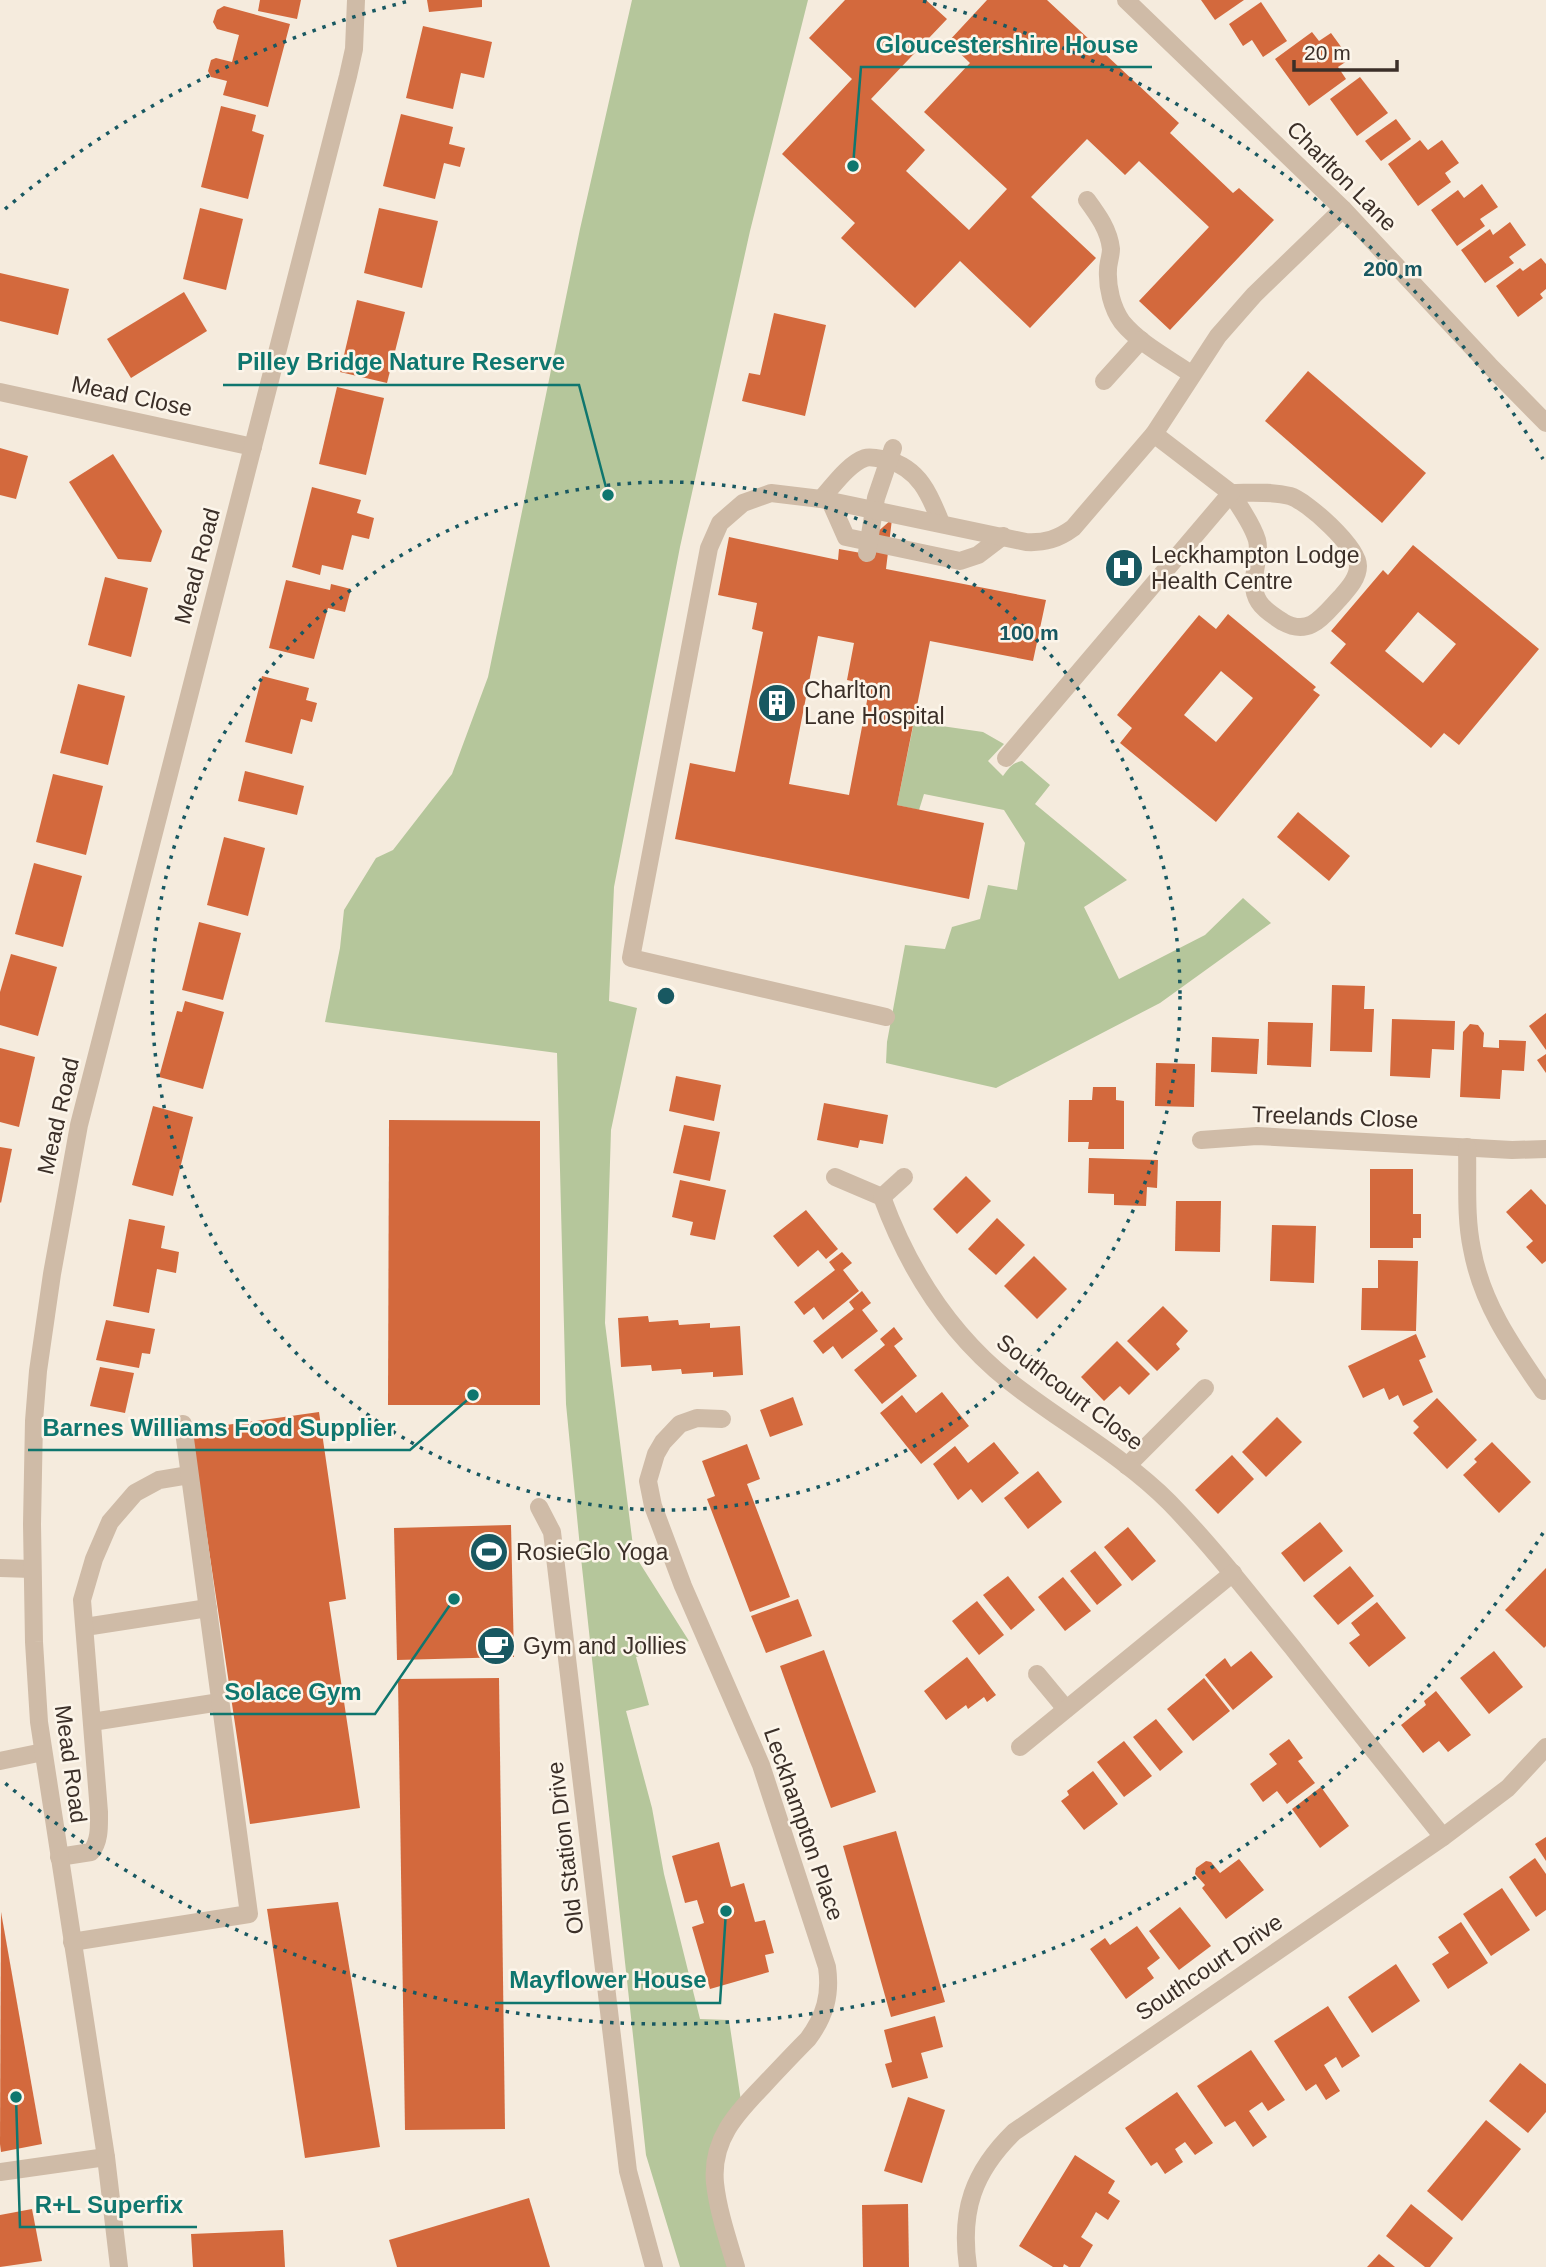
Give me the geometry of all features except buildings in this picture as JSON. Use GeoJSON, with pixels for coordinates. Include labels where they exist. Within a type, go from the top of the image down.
{"type":"FeatureCollection","features":[{"type":"Feature","properties":{"kind":"street","name":"Mead Road"},"geometry":{"type":"LineString","coordinates":[[119,2267],[106,2157],[38,1722],[33,1569],[34,1421],[38,1371],[52,1273],[79,1125],[348,76],[354,49],[356,0]]}},
{"type":"Feature","properties":{"kind":"street","name":"Charlton Lane"},"geometry":{"type":"LineString","coordinates":[[1126,0],[1343,209],[1546,422]]}},
{"type":"Feature","properties":{"kind":"street"},"geometry":{"type":"LineString","coordinates":[[1087,200],[1108,235],[1111,251],[1108,270],[1110,293],[1115,310],[1141,340],[1191,374]]}},
{"type":"Feature","properties":{"kind":"street"},"geometry":{"type":"LineString","coordinates":[[886,1017],[631,958],[709,548],[720,523],[743,503],[771,493],[825,500],[1038,543],[1062,536],[1073,528],[1154,434],[1218,336],[1254,295],[1343,209]]}},
{"type":"Feature","properties":{"kind":"street"},"geometry":{"type":"LineString","coordinates":[[1104,381],[1141,340]]}},
{"type":"Feature","properties":{"kind":"street","name":"Mead Close"},"geometry":{"type":"LineString","coordinates":[[0,392],[253,447]]}},
{"type":"Feature","properties":{"kind":"street"},"geometry":{"type":"LineString","coordinates":[[1006,758],[1231,493],[1275,493],[1293,497],[1315,512],[1352,549],[1358,566],[1350,587],[1317,622],[1305,628],[1293,627],[1276,618],[1258,601],[1253,583],[1258,558],[1257,541],[1250,523],[1231,493],[1154,434]]}},
{"type":"Feature","properties":{"kind":"street"},"geometry":{"type":"LineString","coordinates":[[891,454],[914,472],[929,495],[941,523]]}},
{"type":"Feature","properties":{"kind":"street"},"geometry":{"type":"LineString","coordinates":[[868,547],[874,510],[891,454]]}},
{"type":"Feature","properties":{"kind":"street"},"geometry":{"type":"LineString","coordinates":[[825,500],[852,467],[866,458],[891,454]]}},
{"type":"Feature","properties":{"kind":"street"},"geometry":{"type":"LineString","coordinates":[[825,500],[846,537],[868,547],[960,561],[978,555],[1003,536]]}},
{"type":"Feature","properties":{"kind":"street","name":"Treelands Close"},"geometry":{"type":"LineString","coordinates":[[1201,1140],[1258,1136],[1512,1150],[1546,1149]]}},
{"type":"Feature","properties":{"kind":"street"},"geometry":{"type":"LineString","coordinates":[[1467,1147],[1468,1221],[1477,1273],[1499,1326],[1543,1391]]}},
{"type":"Feature","properties":{"kind":"street"},"geometry":{"type":"LineString","coordinates":[[835,1177],[881,1197],[904,1177]]}},
{"type":"Feature","properties":{"kind":"street","name":"Southcourt Close"},"geometry":{"type":"LineString","coordinates":[[881,1197],[894,1229],[927,1291],[951,1323],[978,1353],[1009,1381],[1128,1466],[1168,1501],[1233,1573],[1443,1837]]}},
{"type":"Feature","properties":{"kind":"street"},"geometry":{"type":"LineString","coordinates":[[1128,1466],[1205,1388]]}},
{"type":"Feature","properties":{"kind":"street","name":"Leckhampton Place"},"geometry":{"type":"LineString","coordinates":[[722,1419],[697,1418],[680,1424],[663,1443],[656,1454],[649,1481],[653,1506],[683,1587],[761,1765],[827,1967],[829,1982],[825,2010],[818,2026],[736,2114],[721,2140],[715,2164],[715,2181],[736,2267]]}},
{"type":"Feature","properties":{"kind":"street"},"geometry":{"type":"LineString","coordinates":[[72,1941],[249,1914],[183,1424]]}},
{"type":"Feature","properties":{"kind":"street"},"geometry":{"type":"LineString","coordinates":[[59,1857],[91,1852],[97,1845],[99,1812],[82,1600],[94,1559],[110,1522],[135,1493],[159,1480],[189,1475]]}},
{"type":"Feature","properties":{"kind":"street","name":"Old Station Drive"},"geometry":{"type":"LineString","coordinates":[[539,1507],[552,1532],[628,2171],[654,2267]]}},
{"type":"Feature","properties":{"kind":"street"},"geometry":{"type":"LineString","coordinates":[[0,1568],[33,1569]]}},
{"type":"Feature","properties":{"kind":"street"},"geometry":{"type":"LineString","coordinates":[[1020,1747],[1233,1573]]}},
{"type":"Feature","properties":{"kind":"street"},"geometry":{"type":"LineString","coordinates":[[85,1627],[208,1608]]}},
{"type":"Feature","properties":{"kind":"street"},"geometry":{"type":"LineString","coordinates":[[1037,1674],[1066,1709]]}},
{"type":"Feature","properties":{"kind":"street"},"geometry":{"type":"LineString","coordinates":[[92,1722],[220,1702]]}},
{"type":"Feature","properties":{"kind":"street","name":"Southcourt Drive"},"geometry":{"type":"LineString","coordinates":[[968,2267],[966,2228],[972,2192],[996,2149],[1014,2132],[1443,1837],[1508,1788],[1546,1747]]}},
{"type":"Feature","properties":{"kind":"street"},"geometry":{"type":"LineString","coordinates":[[0,1761],[43,1752]]}},
{"type":"Feature","properties":{"kind":"street"},"geometry":{"type":"LineString","coordinates":[[0,2172],[106,2157]]}},
{"type":"Feature","properties":{"kind":"green space"},"geometry":{"type":"Polygon","coordinates":[[[632,0],[808,0],[750,231],[680,547],[614,887],[609,1001],[637,1008],[611,1130],[605,1323],[634,1554],[689,1641],[636,1657],[649,1705],[626,1711],[652,1808],[664,1874],[700,2019],[729,2020],[741,2101],[707,2166],[735,2267],[680,2267],[646,2155],[566,1404],[557,1053],[325,1022],[340,948],[344,910],[376,858],[393,850],[452,774],[488,677],[580,229],[632,0]]]}},
{"type":"Feature","properties":{"kind":"green space"},"geometry":{"type":"Polygon","coordinates":[[[914,722],[983,732],[1004,744],[988,761],[1003,776],[1009,768],[1022,761],[1050,785],[1035,804],[1127,880],[1084,907],[1119,979],[1205,935],[1243,898],[1271,923],[1160,1003],[996,1088],[886,1063],[887,1042],[905,945],[945,949],[952,927],[980,919],[988,885],[1017,890],[1025,843],[1004,810],[924,794],[919,810],[897,805],[914,722]]]}},
{"type":"Feature","properties":{"kind":"place","name":"Gloucestershire House"},"geometry":{"type":"Point","coordinates":[853,166]}},
{"type":"Feature","properties":{"kind":"place","name":"Pilley Bridge Nature Reserve"},"geometry":{"type":"Point","coordinates":[608,495]}},
{"type":"Feature","properties":{"kind":"place","name":"Leckhampton Lodge Health Centre"},"geometry":{"type":"Point","coordinates":[1124,568]}},
{"type":"Feature","properties":{"kind":"place","name":"Charlton Lane Hospital"},"geometry":{"type":"Point","coordinates":[777,703]}},
{"type":"Feature","properties":{"kind":"place","name":"Barnes Williams Food Supplier"},"geometry":{"type":"Point","coordinates":[473,1395]}},
{"type":"Feature","properties":{"kind":"place","name":"RosieGlo Yoga"},"geometry":{"type":"Point","coordinates":[489,1552]}},
{"type":"Feature","properties":{"kind":"place","name":"Solace Gym"},"geometry":{"type":"Point","coordinates":[454,1599]}},
{"type":"Feature","properties":{"kind":"place","name":"Gym and Jollies"},"geometry":{"type":"Point","coordinates":[496,1646]}},
{"type":"Feature","properties":{"kind":"place","name":"Mayflower House"},"geometry":{"type":"Point","coordinates":[726,1911]}},
{"type":"Feature","properties":{"kind":"place","name":"R+L Superfix"},"geometry":{"type":"Point","coordinates":[16,2097]}}]}
